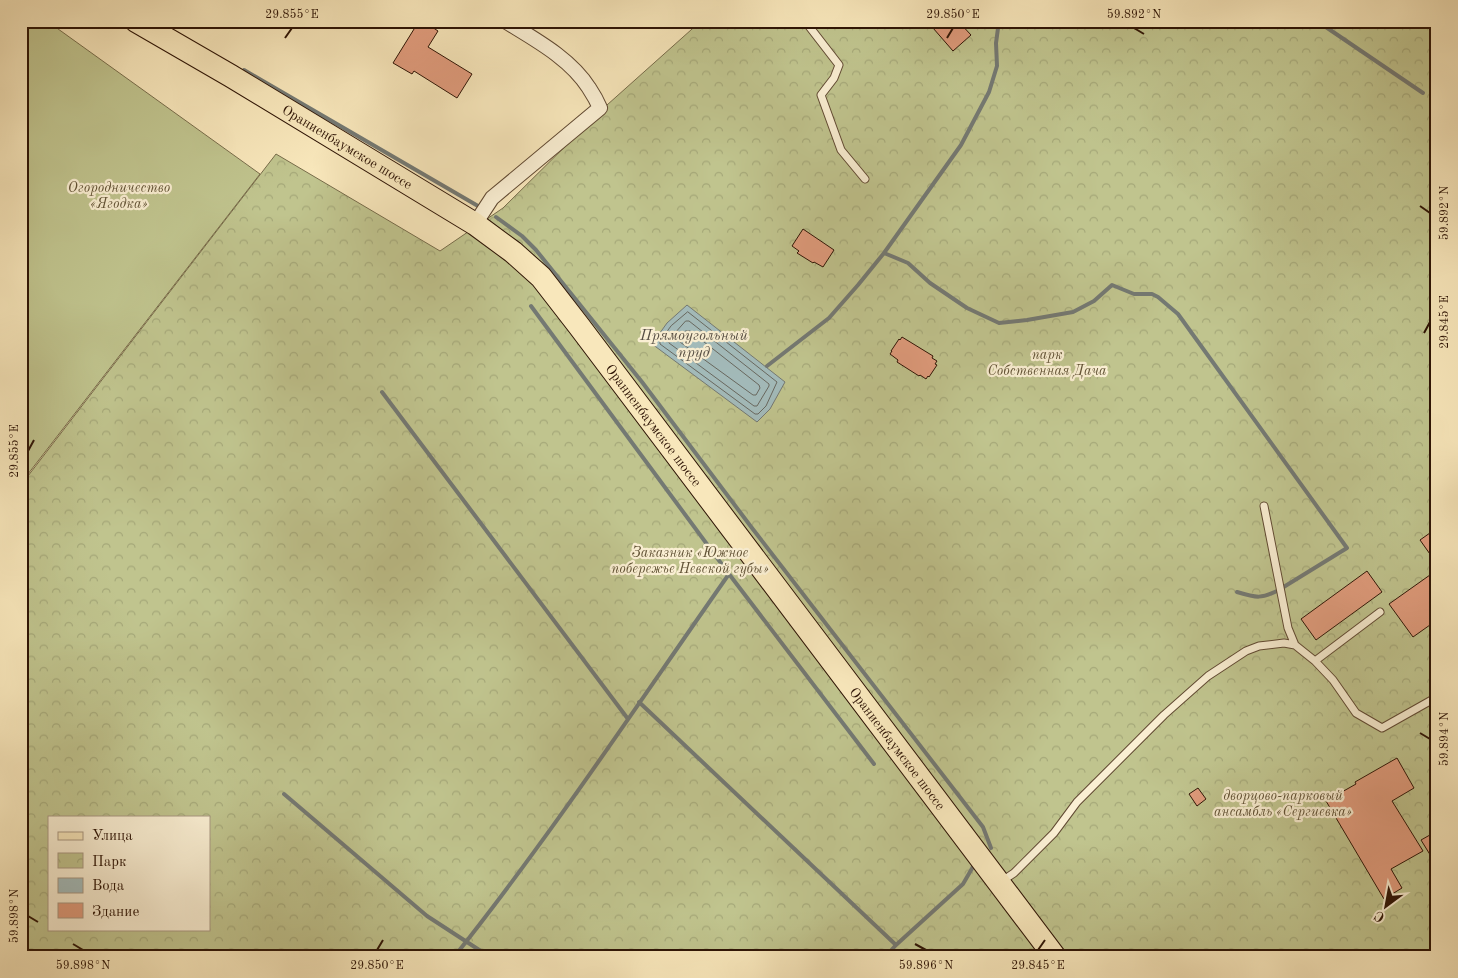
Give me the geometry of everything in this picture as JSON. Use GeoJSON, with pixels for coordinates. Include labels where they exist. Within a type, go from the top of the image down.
{"type":"FeatureCollection","features":[{"type":"Feature","properties":{"kind":"main road","name":"Ораниенбаумское шоссе"},"geometry":{"type":"LineString","coordinates":[[136,21],[231,76],[475,224],[513,252],[546,284],[1054,957]]}},
{"type":"Feature","properties":{"kind":"street"},"geometry":{"type":"LineString","coordinates":[[475,224],[492,198],[600,108],[588,86],[574,69],[542,44],[505,21]]}},
{"type":"Feature","properties":{"kind":"lane"},"geometry":{"type":"LineString","coordinates":[[805,21],[820,43],[839,65],[834,78],[821,95],[841,150],[865,179]]}},
{"type":"Feature","properties":{"kind":"lane"},"geometry":{"type":"LineString","coordinates":[[1264,506],[1288,628],[1295,645]]}},
{"type":"Feature","properties":{"kind":"lane"},"geometry":{"type":"LineString","coordinates":[[1315,661],[1380,612]]}},
{"type":"Feature","properties":{"kind":"lane"},"geometry":{"type":"LineString","coordinates":[[1000,883],[1014,873],[1054,833],[1077,802],[1164,714],[1208,676],[1246,651],[1259,646],[1284,643],[1295,645],[1315,661],[1332,680],[1356,713],[1382,728],[1437,697]]}},
{"type":"Feature","properties":{"kind":"green space","name":"Огородничество «Ягодка»"},"geometry":{"type":"Polygon","coordinates":[[[21,21],[47,21],[260,174],[21,483],[21,21]]]}},
{"type":"Feature","properties":{"kind":"green space","name":"Заказник «Южное побережье Невской губы»"},"geometry":{"type":"Polygon","coordinates":[[[701,21],[1437,21],[1437,957],[21,957],[21,485],[276,154],[440,251],[503,208],[607,105],[701,21]]]}},
{"type":"Feature","properties":{"kind":"water","name":"Прямоугольный пруд"},"geometry":{"type":"Polygon","coordinates":[[[687,305],[785,382],[770,409],[757,422],[652,344],[667,323],[687,305]]]}},
{"type":"Feature","properties":{"kind":"building"},"geometry":{"type":"Polygon","coordinates":[[[419,21],[423,21],[438,31],[428,47],[472,74],[457,98],[414,71],[412,74],[393,63],[419,21]]]}},
{"type":"Feature","properties":{"kind":"building"},"geometry":{"type":"Polygon","coordinates":[[[940,21],[958,21],[971,35],[953,51],[933,28],[940,21]]]}},
{"type":"Feature","properties":{"kind":"building"},"geometry":{"type":"Polygon","coordinates":[[[803,229],[834,250],[823,267],[797,253],[799,251],[792,246],[803,229]]]}},
{"type":"Feature","properties":{"kind":"building"},"geometry":{"type":"Polygon","coordinates":[[[902,337],[933,356],[932,358],[937,361],[935,364],[937,365],[926,379],[897,362],[898,360],[890,354],[902,337]]]}},
{"type":"Feature","properties":{"kind":"building"},"geometry":{"type":"Polygon","coordinates":[[[1437,528],[1437,564],[1420,540],[1437,528]]]}},
{"type":"Feature","properties":{"kind":"building"},"geometry":{"type":"Polygon","coordinates":[[[1437,570],[1437,620],[1413,637],[1389,604],[1437,570]]]}},
{"type":"Feature","properties":{"kind":"building"},"geometry":{"type":"Polygon","coordinates":[[[1367,571],[1382,592],[1316,640],[1301,619],[1367,571]]]}},
{"type":"Feature","properties":{"kind":"building"},"geometry":{"type":"Polygon","coordinates":[[[1397,758],[1414,788],[1392,801],[1423,851],[1391,869],[1402,888],[1384,899],[1326,801],[1397,758]]]}},
{"type":"Feature","properties":{"kind":"building"},"geometry":{"type":"Polygon","coordinates":[[[1198,788],[1206,799],[1197,806],[1189,794],[1198,788]]]}},
{"type":"Feature","properties":{"kind":"building"},"geometry":{"type":"Polygon","coordinates":[[[1437,831],[1437,866],[1421,840],[1437,831]]]}},
{"type":"Feature","properties":{"kind":"waterway"},"geometry":{"type":"LineString","coordinates":[[767,366],[829,318],[858,285],[884,253],[961,145],[989,92],[997,66],[996,43],[999,21]]}},
{"type":"Feature","properties":{"kind":"waterway"},"geometry":{"type":"LineString","coordinates":[[1317,21],[1423,93]]}},
{"type":"Feature","properties":{"kind":"waterway"},"geometry":{"type":"LineString","coordinates":[[244,70],[478,206]]}},
{"type":"Feature","properties":{"kind":"waterway"},"geometry":{"type":"LineString","coordinates":[[496,217],[522,236],[536,250],[642,382],[983,827],[991,848]]}},
{"type":"Feature","properties":{"kind":"waterway"},"geometry":{"type":"LineString","coordinates":[[884,253],[908,263],[930,283],[967,308],[999,323],[1073,312],[1094,301],[1112,285],[1134,294],[1152,294],[1158,297],[1178,314],[1347,548],[1282,588]]}},
{"type":"Feature","properties":{"kind":"waterway"},"geometry":{"type":"LineString","coordinates":[[531,306],[729,574],[874,764]]}},
{"type":"Feature","properties":{"kind":"waterway"},"geometry":{"type":"LineString","coordinates":[[382,392],[628,719]]}},
{"type":"Feature","properties":{"kind":"waterway"},"geometry":{"type":"LineString","coordinates":[[454,957],[560,816],[729,574]]}},
{"type":"Feature","properties":{"kind":"waterway"},"geometry":{"type":"LineString","coordinates":[[1237,592],[1259,597],[1279,590]]}},
{"type":"Feature","properties":{"kind":"waterway"},"geometry":{"type":"LineString","coordinates":[[639,702],[896,945],[963,884],[974,865]]}},
{"type":"Feature","properties":{"kind":"waterway"},"geometry":{"type":"LineString","coordinates":[[284,794],[427,916],[490,957]]}},
{"type":"Feature","properties":{"kind":"waterway"},"geometry":{"type":"LineString","coordinates":[[885,957],[896,945]]}},
{"type":"Feature","properties":{"kind":"park label","name":"парк Собственная Дача"},"geometry":{"type":"Point","coordinates":[1047,362]}},
{"type":"Feature","properties":{"kind":"park label","name":"дворцово-парковый ансамбль «Сергиевка»"},"geometry":{"type":"Point","coordinates":[1283,804]}}]}
